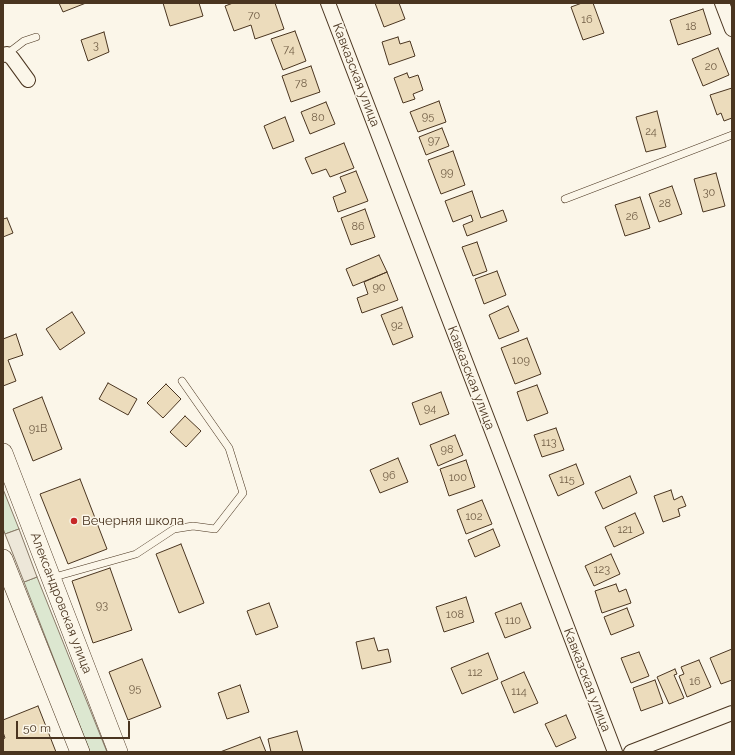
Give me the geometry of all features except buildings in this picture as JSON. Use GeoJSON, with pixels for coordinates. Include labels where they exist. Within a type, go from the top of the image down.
{"type":"FeatureCollection","features":[{"type":"Feature","properties":{"kind":"street","name":"Кавказская улица"},"geometry":{"type":"LineString","coordinates":[[328,3],[615,752]]}},
{"type":"Feature","properties":{"kind":"street"},"geometry":{"type":"LineString","coordinates":[[722,3],[732,29]]}},
{"type":"Feature","properties":{"kind":"street"},"geometry":{"type":"LineString","coordinates":[[5,54],[12,58],[28,80]]}},
{"type":"Feature","properties":{"kind":"street","name":"Александровская улица"},"geometry":{"type":"LineString","coordinates":[[3,453],[118,752]]}},
{"type":"Feature","properties":{"kind":"street"},"geometry":{"type":"LineString","coordinates":[[3,559],[80,752]]}},
{"type":"Feature","properties":{"kind":"street"},"geometry":{"type":"LineString","coordinates":[[631,752],[732,713]]}},
{"type":"Feature","properties":{"kind":"lane"},"geometry":{"type":"LineString","coordinates":[[5,54],[24,41],[36,37]]}},
{"type":"Feature","properties":{"kind":"lane"},"geometry":{"type":"LineString","coordinates":[[565,199],[732,135]]}},
{"type":"Feature","properties":{"kind":"lane"},"geometry":{"type":"LineString","coordinates":[[51,578],[136,554],[174,529],[193,526],[215,529],[243,492],[229,448],[182,381]]}},
{"type":"Feature","properties":{"kind":"green space"},"geometry":{"type":"Polygon","coordinates":[[[3,489],[19,529],[5,534],[3,528],[3,489]]]}},
{"type":"Feature","properties":{"kind":"green space"},"geometry":{"type":"Polygon","coordinates":[[[37,577],[107,752],[90,752],[24,582],[37,577]]]}},
{"type":"Feature","properties":{"kind":"shaded area"},"geometry":{"type":"Polygon","coordinates":[[[19,529],[37,577],[24,582],[5,534],[19,529]]]}},
{"type":"Feature","properties":{"kind":"place","name":"Вечерняя школа"},"geometry":{"type":"Point","coordinates":[74,521]}}]}
